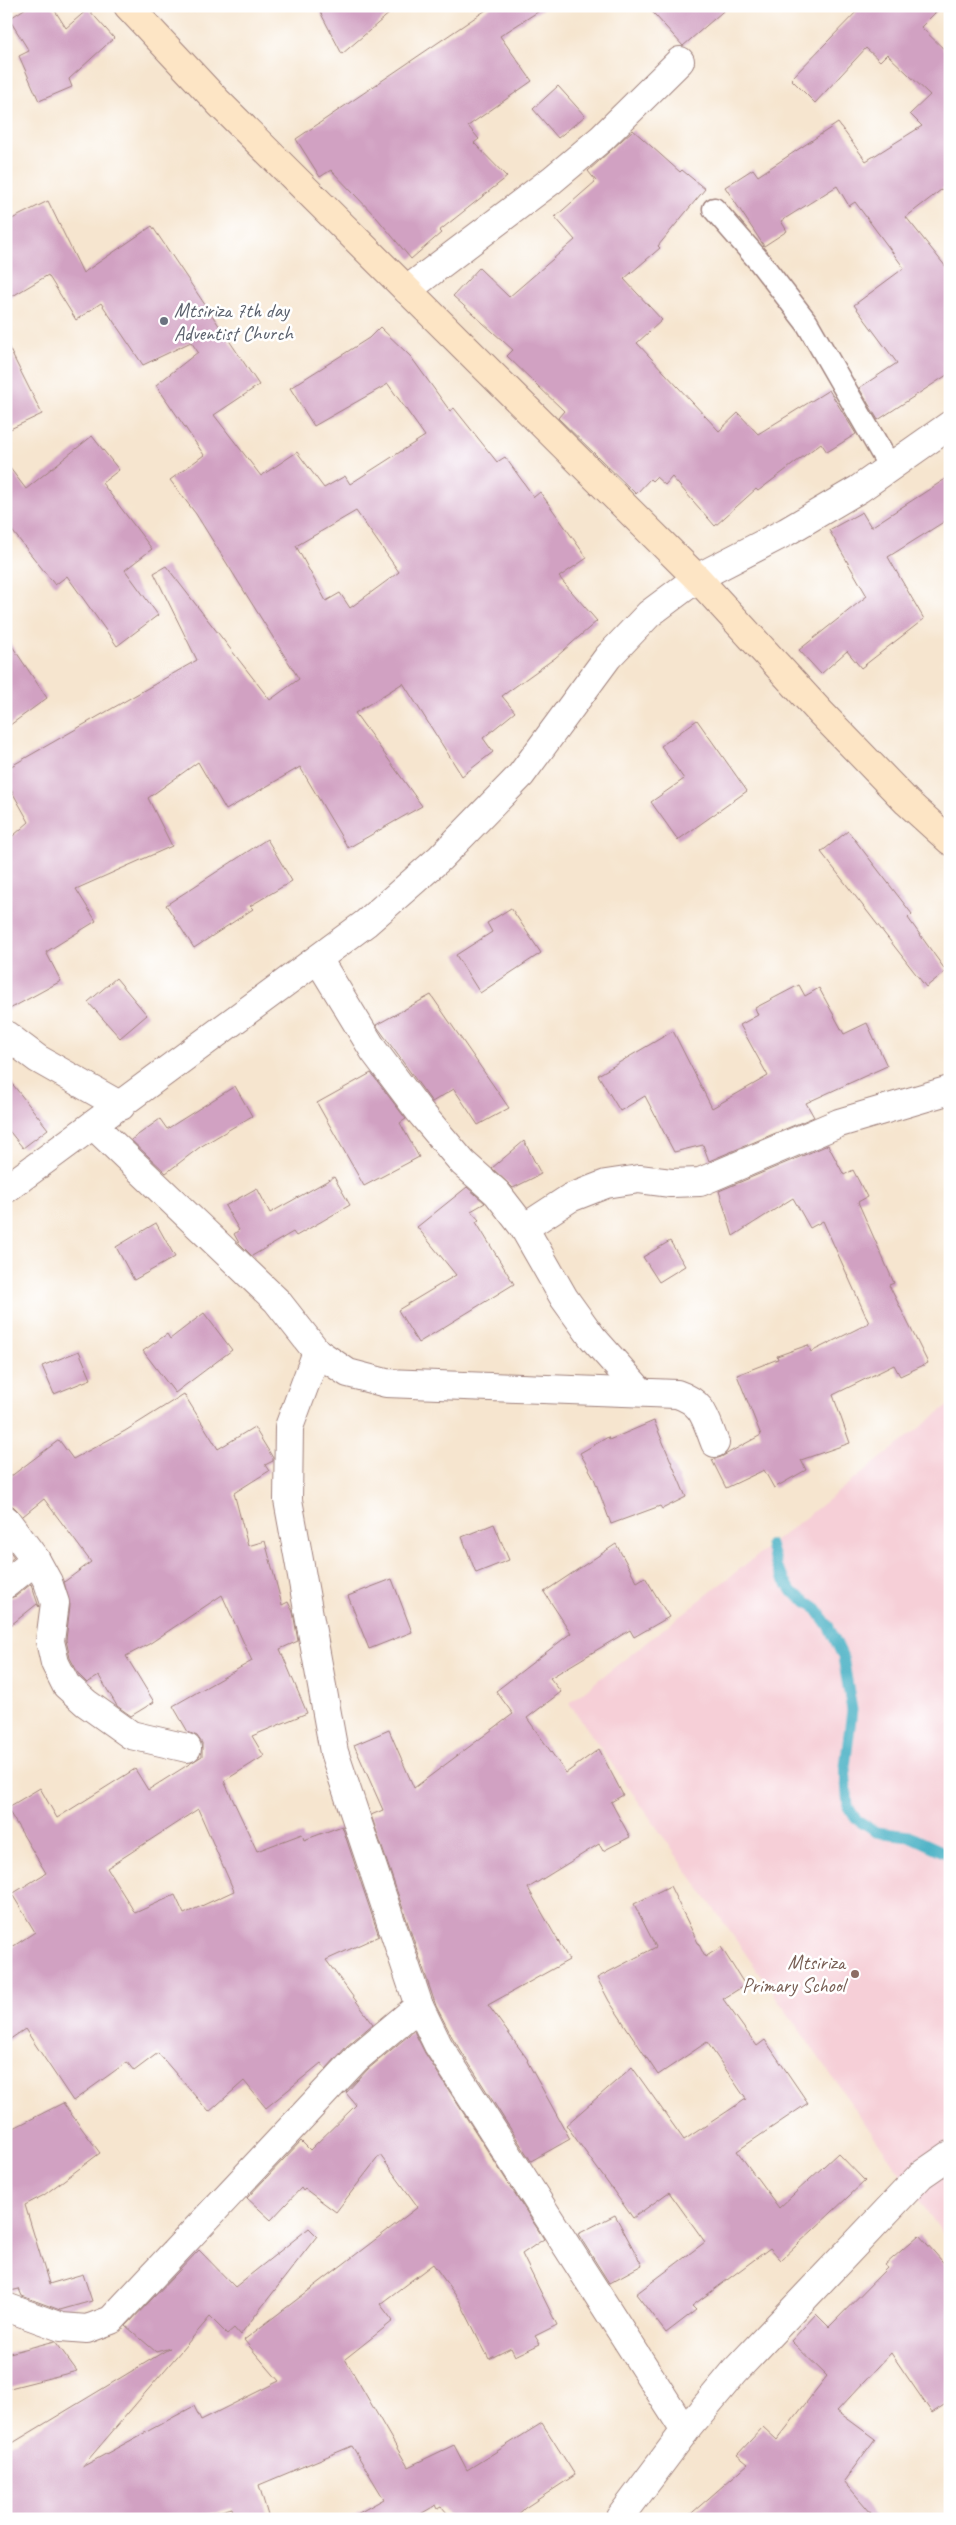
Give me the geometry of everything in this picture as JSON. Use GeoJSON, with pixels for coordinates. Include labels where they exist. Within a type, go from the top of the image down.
{"type":"FeatureCollection","features":[{"type":"Feature","properties":{"kind":"street"},"geometry":{"type":"LineString","coordinates":[[128,6],[220,102],[407,290],[697,578],[820,713],[907,802],[950,841]]}},
{"type":"Feature","properties":{"kind":"street"},"geometry":{"type":"LineString","coordinates":[[407,290],[552,180],[602,138],[680,62]]}},
{"type":"Feature","properties":{"kind":"street"},"geometry":{"type":"LineString","coordinates":[[6,1189],[366,923],[440,858],[521,775],[608,657],[649,614],[697,578],[786,532],[859,489],[950,426]]}},
{"type":"Feature","properties":{"kind":"street"},"geometry":{"type":"LineString","coordinates":[[318,959],[374,1051],[420,1112],[463,1163],[497,1193],[524,1228],[564,1298],[587,1330],[640,1391]]}},
{"type":"Feature","properties":{"kind":"street"},"geometry":{"type":"LineString","coordinates":[[6,1035],[38,1059],[120,1106]]}},
{"type":"Feature","properties":{"kind":"street"},"geometry":{"type":"LineString","coordinates":[[524,1228],[570,1198],[606,1184],[639,1179],[671,1183],[700,1182],[839,1124],[950,1090]]}},
{"type":"Feature","properties":{"kind":"street"},"geometry":{"type":"LineString","coordinates":[[93,1125],[277,1301],[318,1352],[348,1373],[386,1384],[512,1389],[640,1391],[677,1394],[692,1398],[701,1407],[715,1443]]}},
{"type":"Feature","properties":{"kind":"street"},"geometry":{"type":"LineString","coordinates":[[318,1352],[289,1427],[288,1500],[334,1752],[420,2006],[438,2046],[685,2431]]}},
{"type":"Feature","properties":{"kind":"street"},"geometry":{"type":"LineString","coordinates":[[6,1520],[36,1560],[48,1582],[55,1603],[50,1641],[55,1663],[66,1685],[86,1703],[131,1735],[187,1748]]}},
{"type":"Feature","properties":{"kind":"street"},"geometry":{"type":"LineString","coordinates":[[6,1584],[36,1560]]}},
{"type":"Feature","properties":{"kind":"street"},"geometry":{"type":"LineString","coordinates":[[6,2307],[61,2327],[87,2329],[111,2320],[357,2058],[420,2006]]}},
{"type":"Feature","properties":{"kind":"street"},"geometry":{"type":"LineString","coordinates":[[619,2519],[685,2431],[735,2371],[921,2175],[950,2155]]}},
{"type":"Feature","properties":{"kind":"lane"},"geometry":{"type":"LineString","coordinates":[[714,209],[760,262],[807,323],[890,467]]}},
{"type":"Feature","properties":{"kind":"shaded area","name":"Mtsiriza Primary School"},"geometry":{"type":"Polygon","coordinates":[[[950,1404],[950,2244],[569,1703],[950,1404]]]}},
{"type":"Feature","properties":{"kind":"building"},"geometry":{"type":"Polygon","coordinates":[[[29,6],[52,6],[66,28],[88,9],[114,38],[69,79],[72,87],[39,101],[19,56],[29,51],[9,19],[29,6]]]}},
{"type":"Feature","properties":{"kind":"building"},"geometry":{"type":"Polygon","coordinates":[[[317,6],[398,6],[342,54],[317,6]]]}},
{"type":"Feature","properties":{"kind":"building"},"geometry":{"type":"Polygon","coordinates":[[[492,6],[547,6],[500,36],[532,81],[468,126],[479,139],[474,143],[507,177],[439,231],[441,233],[411,259],[377,218],[331,170],[320,177],[296,139],[492,6]]]}},
{"type":"Feature","properties":{"kind":"building"},"geometry":{"type":"Polygon","coordinates":[[[647,6],[729,6],[683,46],[647,6]]]}},
{"type":"Feature","properties":{"kind":"building"},"geometry":{"type":"Polygon","coordinates":[[[862,6],[942,6],[921,27],[950,55],[950,183],[906,217],[950,272],[950,373],[878,420],[859,388],[897,363],[854,305],[904,268],[855,202],[849,206],[837,186],[781,221],[787,231],[764,246],[725,187],[753,169],[758,176],[838,123],[866,161],[922,126],[910,114],[930,95],[887,54],[880,61],[866,48],[815,103],[791,79],[862,6]]]}},
{"type":"Feature","properties":{"kind":"building"},"geometry":{"type":"Polygon","coordinates":[[[558,86],[585,116],[558,138],[533,109],[558,86]]]}},
{"type":"Feature","properties":{"kind":"building"},"geometry":{"type":"Polygon","coordinates":[[[633,130],[680,172],[682,170],[705,189],[658,246],[660,248],[624,279],[662,320],[637,343],[719,431],[738,413],[758,434],[829,390],[856,434],[827,452],[821,443],[758,491],[756,489],[715,526],[672,477],[665,485],[656,477],[652,481],[650,479],[636,494],[558,418],[564,411],[507,356],[513,350],[453,296],[479,268],[509,297],[575,240],[555,217],[596,181],[588,171],[633,130]]]}},
{"type":"Feature","properties":{"kind":"building"},"geometry":{"type":"Polygon","coordinates":[[[48,201],[83,273],[152,226],[259,385],[214,415],[261,476],[297,452],[324,488],[345,476],[350,484],[425,436],[388,384],[314,426],[290,388],[369,338],[380,327],[411,357],[450,411],[454,408],[497,462],[505,457],[534,497],[540,492],[587,558],[559,577],[597,621],[555,658],[502,696],[515,712],[483,738],[493,752],[462,776],[403,683],[355,713],[422,806],[348,848],[300,767],[226,810],[198,762],[148,798],[172,846],[76,889],[96,921],[46,952],[61,981],[6,1011],[6,842],[29,822],[6,781],[6,769],[197,660],[154,573],[166,566],[270,700],[299,679],[196,514],[170,480],[204,455],[156,385],[198,352],[191,342],[143,365],[101,303],[76,320],[48,275],[6,300],[6,222],[48,201]],[[356,511],[296,546],[326,601],[340,593],[350,608],[399,572],[356,511]]]}},
{"type":"Feature","properties":{"kind":"building"},"geometry":{"type":"Polygon","coordinates":[[[6,342],[42,414],[6,431],[6,342]]]}},
{"type":"Feature","properties":{"kind":"building"},"geometry":{"type":"Polygon","coordinates":[[[92,436],[119,470],[102,483],[152,549],[125,570],[158,615],[117,646],[67,576],[55,585],[6,523],[6,463],[26,489],[92,436]]]}},
{"type":"Feature","properties":{"kind":"building"},"geometry":{"type":"Polygon","coordinates":[[[950,476],[950,518],[888,557],[924,619],[861,668],[847,651],[821,674],[799,650],[867,596],[829,530],[862,512],[871,527],[950,476]]]}},
{"type":"Feature","properties":{"kind":"building"},"geometry":{"type":"Polygon","coordinates":[[[6,637],[47,698],[6,728],[6,637]]]}},
{"type":"Feature","properties":{"kind":"building"},"geometry":{"type":"Polygon","coordinates":[[[697,720],[747,791],[678,840],[651,802],[684,779],[661,746],[697,720]]]}},
{"type":"Feature","properties":{"kind":"building"},"geometry":{"type":"Polygon","coordinates":[[[848,831],[912,914],[908,918],[946,971],[926,987],[821,852],[848,831]]]}},
{"type":"Feature","properties":{"kind":"building"},"geometry":{"type":"Polygon","coordinates":[[[267,839],[292,881],[250,906],[253,909],[194,948],[166,905],[267,839]]]}},
{"type":"Feature","properties":{"kind":"building"},"geometry":{"type":"Polygon","coordinates":[[[511,908],[541,953],[480,993],[456,955],[492,932],[487,923],[511,908]]]}},
{"type":"Feature","properties":{"kind":"building"},"geometry":{"type":"Polygon","coordinates":[[[116,978],[147,1015],[120,1038],[88,1002],[116,978]]]}},
{"type":"Feature","properties":{"kind":"building"},"geometry":{"type":"Polygon","coordinates":[[[799,985],[805,996],[819,988],[844,1034],[867,1023],[887,1066],[806,1103],[814,1117],[709,1161],[703,1145],[674,1152],[645,1096],[620,1111],[598,1075],[673,1031],[712,1108],[768,1076],[740,1025],[758,1015],[755,1008],[799,985]]]}},
{"type":"Feature","properties":{"kind":"building"},"geometry":{"type":"Polygon","coordinates":[[[431,995],[509,1108],[478,1125],[454,1089],[432,1102],[376,1025],[431,995]]]}},
{"type":"Feature","properties":{"kind":"building"},"geometry":{"type":"Polygon","coordinates":[[[371,1073],[406,1119],[400,1123],[419,1157],[364,1186],[317,1103],[371,1073]]]}},
{"type":"Feature","properties":{"kind":"building"},"geometry":{"type":"Polygon","coordinates":[[[6,1076],[48,1129],[23,1148],[6,1127],[6,1076]]]}},
{"type":"Feature","properties":{"kind":"building"},"geometry":{"type":"Polygon","coordinates":[[[235,1086],[252,1116],[200,1147],[166,1173],[131,1140],[160,1119],[167,1129],[235,1086]]]}},
{"type":"Feature","properties":{"kind":"building"},"geometry":{"type":"Polygon","coordinates":[[[524,1141],[541,1174],[513,1188],[492,1168],[524,1141]]]}},
{"type":"Feature","properties":{"kind":"building"},"geometry":{"type":"Polygon","coordinates":[[[828,1145],[844,1175],[853,1170],[867,1197],[858,1202],[894,1283],[889,1285],[928,1363],[900,1376],[894,1365],[833,1395],[850,1443],[801,1460],[806,1470],[774,1488],[764,1470],[726,1488],[712,1460],[761,1435],[737,1375],[778,1359],[777,1356],[808,1345],[811,1352],[869,1323],[823,1221],[810,1228],[793,1198],[733,1236],[719,1191],[828,1145]]]}},
{"type":"Feature","properties":{"kind":"building"},"geometry":{"type":"Polygon","coordinates":[[[334,1177],[350,1205],[296,1236],[293,1232],[252,1256],[239,1243],[234,1234],[239,1230],[225,1206],[257,1188],[270,1213],[334,1177]]]}},
{"type":"Feature","properties":{"kind":"building"},"geometry":{"type":"Polygon","coordinates":[[[467,1187],[485,1203],[471,1211],[479,1220],[476,1222],[514,1284],[418,1343],[398,1310],[456,1275],[417,1227],[467,1187]]]}},
{"type":"Feature","properties":{"kind":"building"},"geometry":{"type":"Polygon","coordinates":[[[156,1223],[175,1257],[134,1280],[116,1247],[156,1223]]]}},
{"type":"Feature","properties":{"kind":"building"},"geometry":{"type":"Polygon","coordinates":[[[670,1241],[685,1266],[659,1282],[643,1257],[670,1241]]]}},
{"type":"Feature","properties":{"kind":"building"},"geometry":{"type":"Polygon","coordinates":[[[204,1313],[232,1350],[175,1393],[143,1351],[167,1334],[170,1339],[204,1313]]]}},
{"type":"Feature","properties":{"kind":"building"},"geometry":{"type":"Polygon","coordinates":[[[79,1351],[91,1379],[54,1394],[42,1366],[79,1351]]]}},
{"type":"Feature","properties":{"kind":"building"},"geometry":{"type":"Polygon","coordinates":[[[184,1394],[218,1449],[254,1427],[273,1458],[273,1461],[265,1465],[269,1471],[234,1493],[248,1546],[265,1541],[282,1605],[288,1602],[293,1612],[298,1641],[280,1649],[307,1713],[252,1736],[264,1756],[224,1781],[257,1851],[302,1834],[304,1840],[342,1826],[379,1936],[326,1960],[373,2024],[347,2046],[326,2069],[321,2063],[266,2108],[244,2081],[209,2112],[158,2053],[134,2071],[127,2062],[73,2101],[25,2029],[6,2042],[6,1951],[35,1932],[12,1894],[46,1873],[7,1808],[40,1788],[57,1818],[135,1769],[148,1790],[202,1756],[202,1743],[197,1736],[188,1732],[173,1706],[252,1661],[222,1595],[149,1644],[126,1656],[154,1702],[131,1716],[117,1706],[99,1676],[87,1683],[79,1675],[70,1658],[66,1640],[70,1605],[64,1582],[91,1562],[44,1499],[23,1516],[13,1506],[6,1505],[6,1480],[59,1440],[73,1459],[125,1431],[184,1394]],[[198,1809],[107,1868],[135,1913],[175,1895],[184,1914],[234,1891],[198,1809]]]}},
{"type":"Feature","properties":{"kind":"building"},"geometry":{"type":"Polygon","coordinates":[[[654,1421],[686,1497],[662,1509],[660,1506],[611,1524],[594,1478],[580,1453],[608,1437],[609,1440],[654,1421]]]}},
{"type":"Feature","properties":{"kind":"building"},"geometry":{"type":"Polygon","coordinates":[[[494,1524],[509,1560],[476,1573],[462,1537],[494,1524]]]}},
{"type":"Feature","properties":{"kind":"building"},"geometry":{"type":"Polygon","coordinates":[[[616,1544],[637,1582],[645,1577],[669,1617],[634,1637],[630,1630],[550,1678],[561,1692],[527,1718],[566,1773],[599,1749],[623,1795],[611,1802],[630,1837],[603,1851],[599,1844],[528,1888],[569,1960],[488,2005],[528,2060],[570,2139],[531,2161],[452,2037],[436,2006],[371,1815],[383,1810],[354,1745],[389,1730],[414,1788],[513,1714],[496,1691],[571,1633],[544,1592],[616,1544]]]}},
{"type":"Feature","properties":{"kind":"building"},"geometry":{"type":"Polygon","coordinates":[[[6,1546],[14,1557],[6,1564],[6,1546]]]}},
{"type":"Feature","properties":{"kind":"building"},"geometry":{"type":"Polygon","coordinates":[[[392,1579],[412,1632],[369,1649],[348,1596],[392,1579]]]}},
{"type":"Feature","properties":{"kind":"building"},"geometry":{"type":"Polygon","coordinates":[[[31,1584],[39,1607],[37,1604],[6,1629],[6,1599],[16,1596],[31,1584]]]}},
{"type":"Feature","properties":{"kind":"building"},"geometry":{"type":"Polygon","coordinates":[[[670,1886],[705,1957],[721,1947],[745,1985],[723,1999],[757,2046],[765,2040],[808,2103],[737,2151],[779,2208],[838,2153],[865,2181],[781,2260],[770,2248],[692,2306],[696,2310],[666,2333],[636,2294],[705,2242],[669,2192],[633,2218],[566,2125],[632,2067],[684,2140],[746,2099],[707,2042],[658,2075],[609,2001],[597,1978],[656,1947],[634,1904],[670,1886]]]}},
{"type":"Feature","properties":{"kind":"building"},"geometry":{"type":"Polygon","coordinates":[[[414,2031],[425,2053],[544,2239],[522,2254],[557,2325],[535,2336],[540,2344],[515,2356],[511,2348],[489,2359],[459,2300],[433,2264],[380,2304],[393,2321],[345,2359],[408,2467],[454,2445],[467,2470],[542,2423],[575,2475],[525,2508],[513,2519],[452,2519],[442,2507],[438,2509],[436,2505],[412,2519],[348,2519],[384,2499],[352,2446],[259,2485],[269,2519],[235,2519],[232,2508],[192,2519],[6,2519],[6,2447],[170,2348],[156,2352],[126,2326],[199,2250],[235,2287],[309,2228],[317,2236],[240,2335],[234,2328],[227,2334],[210,2317],[82,2467],[194,2406],[201,2420],[279,2381],[244,2340],[418,2207],[380,2155],[336,2212],[301,2188],[271,2220],[247,2198],[301,2141],[310,2150],[356,2105],[346,2093],[368,2069],[414,2031]]]}},
{"type":"Feature","properties":{"kind":"building"},"geometry":{"type":"Polygon","coordinates":[[[63,2103],[100,2153],[44,2195],[25,2205],[49,2284],[83,2274],[92,2301],[60,2310],[22,2296],[19,2289],[6,2292],[6,2132],[63,2103]]]}},
{"type":"Feature","properties":{"kind":"building"},"geometry":{"type":"Polygon","coordinates":[[[615,2215],[642,2265],[609,2283],[578,2234],[615,2215]]]}},
{"type":"Feature","properties":{"kind":"building"},"geometry":{"type":"Polygon","coordinates":[[[919,2235],[950,2270],[950,2401],[932,2413],[891,2353],[837,2411],[875,2439],[844,2481],[876,2519],[685,2519],[748,2464],[737,2455],[763,2427],[777,2440],[827,2376],[791,2341],[816,2314],[829,2327],[887,2268],[885,2265],[919,2235]]]}},
{"type":"Feature","properties":{"kind":"building"},"geometry":{"type":"Polygon","coordinates":[[[55,2341],[77,2371],[6,2389],[6,2354],[55,2341]]]}},
{"type":"Feature","properties":{"kind":"waterway"},"geometry":{"type":"LineString","coordinates":[[770,1545],[777,1568],[792,1592],[815,1607],[829,1627],[843,1657],[852,1710],[845,1767],[848,1807],[856,1819],[876,1832],[909,1836],[950,1855]]}},
{"type":"Feature","properties":{"kind":"place","name":"Mtsiriza 7th day Adventist Church"},"geometry":{"type":"Point","coordinates":[164,321]}},
{"type":"Feature","properties":{"kind":"place","name":"Mtsiriza Primary School"},"geometry":{"type":"Point","coordinates":[855,1974]}}]}
